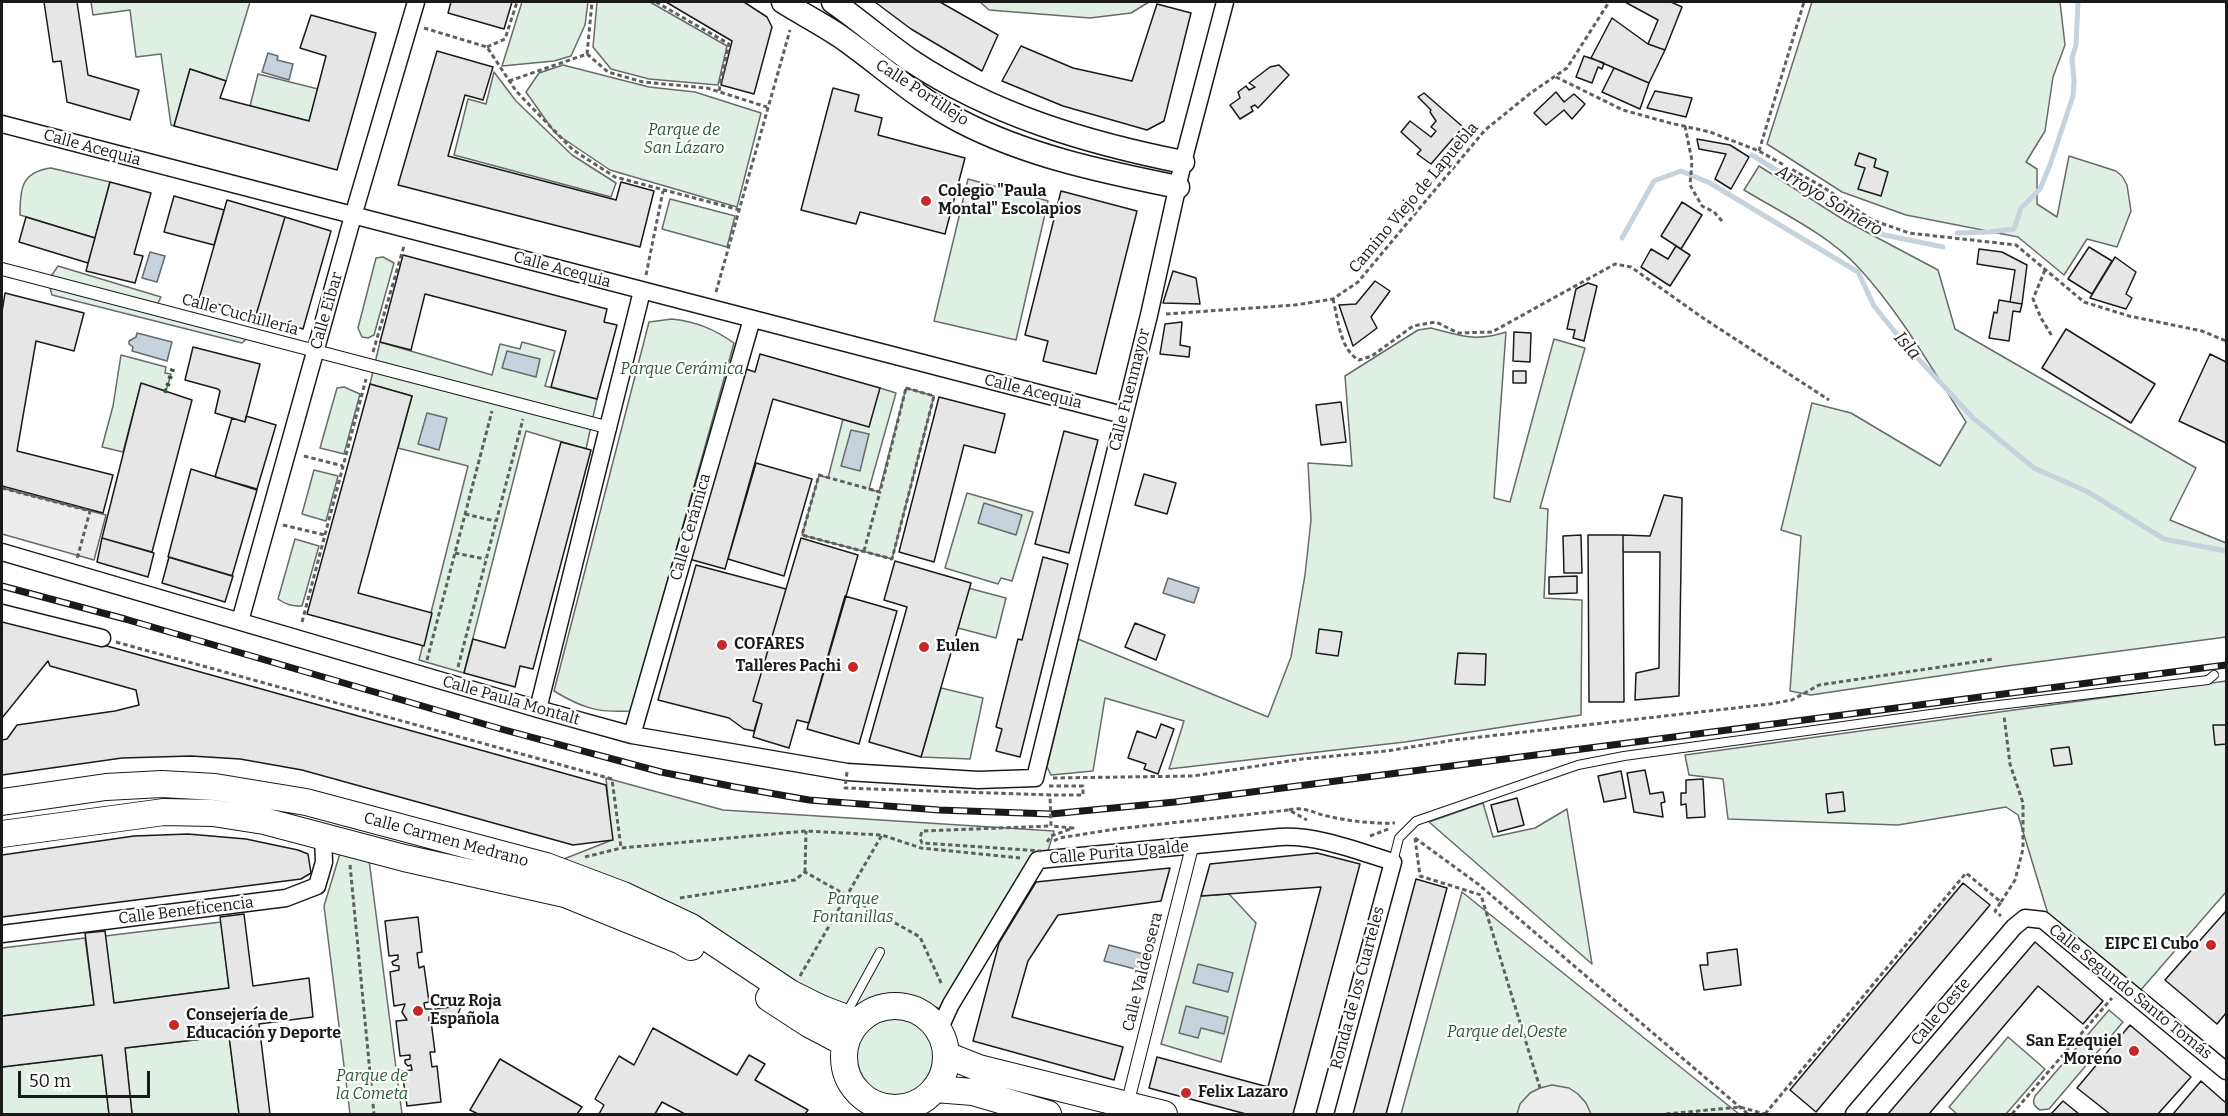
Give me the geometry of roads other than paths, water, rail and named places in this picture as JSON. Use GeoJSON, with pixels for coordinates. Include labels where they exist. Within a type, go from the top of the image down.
{"type":"FeatureCollection","features":[{"type":"Feature","properties":{"kind":"main road","name":"Calle Portillejo"},"geometry":{"type":"LineString","coordinates":[[833,2],[910,60],[972,95],[1033,122],[1093,142],[1121,150],[1184,162]]}},
{"type":"Feature","properties":{"kind":"main road","name":"Calle Portillejo"},"geometry":{"type":"LineString","coordinates":[[789,6],[841,37],[900,82],[960,121],[1024,148],[1090,167],[1178,187]]}},
{"type":"Feature","properties":{"kind":"main road","name":"Calle Carmen Medrano"},"geometry":{"type":"LineString","coordinates":[[2,802],[106,787],[162,784],[214,787],[306,802],[546,866],[623,895],[691,927],[790,993],[820,1008],[849,1028]]}},
{"type":"Feature","properties":{"kind":"main road","name":"Calle Carmen Medrano"},"geometry":{"type":"LineString","coordinates":[[2,834],[164,812],[213,813],[264,821],[404,858],[565,894],[681,941],[809,1024],[849,1028]]}},
{"type":"Feature","properties":{"kind":"main road"},"geometry":{"type":"LineString","coordinates":[[900,1006],[915,1010],[929,1018],[939,1030],[946,1055],[944,1073],[935,1089],[924,1099],[911,1106],[877,1111],[852,1085],[847,1076],[844,1060],[849,1028],[869,1012],[884,1007],[900,1006]]}},
{"type":"Feature","properties":{"kind":"main road"},"geometry":{"type":"LineString","coordinates":[[946,1055],[979,1068],[1164,1114]]}},
{"type":"Feature","properties":{"kind":"main road"},"geometry":{"type":"LineString","coordinates":[[852,1085],[853,1114]]}},
{"type":"Feature","properties":{"kind":"main road"},"geometry":{"type":"LineString","coordinates":[[935,1089],[973,1092],[1048,1114]]}},
{"type":"Feature","properties":{"kind":"street","name":"Calle Eibar"},"geometry":{"type":"LineString","coordinates":[[240,621],[353,216],[416,2]]}},
{"type":"Feature","properties":{"kind":"street","name":"Calle Fuenmayor"},"geometry":{"type":"LineString","coordinates":[[1041,782],[1123,415],[1225,2]]}},
{"type":"Feature","properties":{"kind":"street","name":"Calle Acequia"},"geometry":{"type":"LineString","coordinates":[[2,124],[1123,415]]}},
{"type":"Feature","properties":{"kind":"street","name":"Calle Cuchillería"},"geometry":{"type":"LineString","coordinates":[[2,269],[610,428]]}},
{"type":"Feature","properties":{"kind":"street"},"geometry":{"type":"LineString","coordinates":[[538,709],[610,428],[642,291]]}},
{"type":"Feature","properties":{"kind":"street","name":"Calle Cerámica"},"geometry":{"type":"LineString","coordinates":[[632,735],[752,319]]}},
{"type":"Feature","properties":{"kind":"street","name":"Calle Paula Montalt"},"geometry":{"type":"LineString","coordinates":[[2,552],[632,735],[847,772],[1041,782]]}},
{"type":"Feature","properties":{"kind":"street"},"geometry":{"type":"LineString","coordinates":[[2,613],[102,639]]}},
{"type":"Feature","properties":{"kind":"street","name":"Calle Purita Ugalde"},"geometry":{"type":"LineString","coordinates":[[939,1030],[951,1004],[1039,856],[1192,847],[1297,836],[1346,847],[1394,862]]}},
{"type":"Feature","properties":{"kind":"street","name":"Calle Beneficencia"},"geometry":{"type":"LineString","coordinates":[[2,934],[286,898],[317,886],[324,862],[335,839]]}},
{"type":"Feature","properties":{"kind":"street","name":"Calle Valdeosera"},"geometry":{"type":"LineString","coordinates":[[1126,1105],[1192,847]]}},
{"type":"Feature","properties":{"kind":"street","name":"Ronda de los Cuarteles"},"geometry":{"type":"LineString","coordinates":[[1324,1114],[1394,862]]}},
{"type":"Feature","properties":{"kind":"street","name":"Calle Oeste"},"geometry":{"type":"LineString","coordinates":[[1854,1114],[2014,927],[2025,918],[2032,918]]}},
{"type":"Feature","properties":{"kind":"street","name":"Calle Segundo Santo Tomás"},"geometry":{"type":"LineString","coordinates":[[2032,918],[2043,920],[2226,1071]]}},
{"type":"Feature","properties":{"kind":"lane"},"geometry":{"type":"LineString","coordinates":[[1394,862],[1399,838],[1414,822],[1578,765],[1624,756],[2208,680],[2214,675]]}},
{"type":"Feature","properties":{"kind":"lane"},"geometry":{"type":"LineString","coordinates":[[849,1028],[880,952]]}},
{"type":"Feature","properties":{"kind":"waterway","name":"Arroyo Somero"},"geometry":{"type":"LineString","coordinates":[[1957,233],[2014,229],[2021,208],[2040,189],[2073,96],[2072,58],[2076,45],[2078,2]]}},
{"type":"Feature","properties":{"kind":"waterway","name":"Arroyo Somero"},"geometry":{"type":"LineString","coordinates":[[1752,155],[1880,234],[1943,247]]}},
{"type":"Feature","properties":{"kind":"waterway","name":"Isla"},"geometry":{"type":"LineString","coordinates":[[1622,238],[1654,181],[1681,171],[1710,183],[1858,272],[1874,306],[1903,342],[1973,418],[2034,468],[2088,492],[2164,539],[2226,551]]}},
{"type":"Feature","properties":{"kind":"railway"},"geometry":{"type":"LineString","coordinates":[[2,586],[125,619],[501,729],[661,772],[809,800],[939,810],[1051,814],[1175,802],[2226,665]]}},
{"type":"Feature","properties":{"kind":"place","name":"Colegio \"Paula Montal\" Escolapios"},"geometry":{"type":"Point","coordinates":[926,201]}},
{"type":"Feature","properties":{"kind":"place","name":"COFARES"},"geometry":{"type":"Point","coordinates":[722,645]}},
{"type":"Feature","properties":{"kind":"place","name":"Eulen"},"geometry":{"type":"Point","coordinates":[924,647]}},
{"type":"Feature","properties":{"kind":"place","name":"Talleres Pachi"},"geometry":{"type":"Point","coordinates":[853,667]}},
{"type":"Feature","properties":{"kind":"place","name":"EIPC El Cubo"},"geometry":{"type":"Point","coordinates":[2211,945]}},
{"type":"Feature","properties":{"kind":"place","name":"Cruz Roja Española"},"geometry":{"type":"Point","coordinates":[418,1011]}},
{"type":"Feature","properties":{"kind":"place","name":"Consejería de Educación y Deporte"},"geometry":{"type":"Point","coordinates":[174,1025]}},
{"type":"Feature","properties":{"kind":"place","name":"San Ezequiel Moreno"},"geometry":{"type":"Point","coordinates":[2134,1051]}},
{"type":"Feature","properties":{"kind":"place","name":"Felix Lazaro"},"geometry":{"type":"Point","coordinates":[1186,1093]}},
{"type":"Feature","properties":{"kind":"park label","name":"Parque de San Lázaro"},"geometry":{"type":"Point","coordinates":[684,140]}},
{"type":"Feature","properties":{"kind":"park label","name":"Parque Cerámica"},"geometry":{"type":"Point","coordinates":[682,370]}},
{"type":"Feature","properties":{"kind":"park label","name":"Parque Fontanillas"},"geometry":{"type":"Point","coordinates":[853,909]}},
{"type":"Feature","properties":{"kind":"park label","name":"Parque del Oeste"},"geometry":{"type":"Point","coordinates":[1507,1033]}},
{"type":"Feature","properties":{"kind":"park label","name":"Parque de la Cometa"},"geometry":{"type":"Point","coordinates":[372,1086]}}]}
